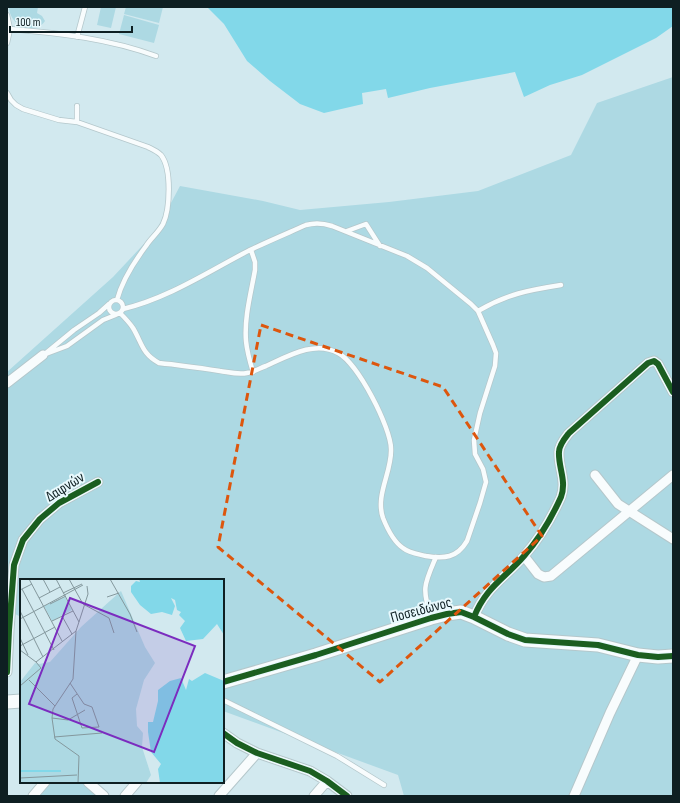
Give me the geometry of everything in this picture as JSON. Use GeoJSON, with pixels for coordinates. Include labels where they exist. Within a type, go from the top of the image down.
{"type":"FeatureCollection","features":[{"type":"Feature","properties":{"kind":"street"},"geometry":{"type":"LineString","coordinates":[[7,383],[43,355]]}},
{"type":"Feature","properties":{"kind":"street"},"geometry":{"type":"LineString","coordinates":[[474,617],[486,595],[524,556],[541,533],[561,496],[563,478],[559,451],[562,442],[569,433],[648,363],[654,362],[658,364],[673,392]]}},
{"type":"Feature","properties":{"kind":"street"},"geometry":{"type":"LineString","coordinates":[[595,475],[618,504],[673,539]]}},
{"type":"Feature","properties":{"kind":"street"},"geometry":{"type":"LineString","coordinates":[[524,556],[538,574],[544,577],[551,576],[673,475]]}},
{"type":"Feature","properties":{"kind":"street","name":"Δαφνών"},"geometry":{"type":"LineString","coordinates":[[7,672],[14,565],[23,540],[40,520],[59,502],[98,482]]}},
{"type":"Feature","properties":{"kind":"street","name":"Ποσειδώνος"},"geometry":{"type":"LineString","coordinates":[[224,682],[316,655],[431,618],[461,612],[508,634],[525,640],[598,645],[638,655],[658,657],[673,656]]}},
{"type":"Feature","properties":{"kind":"street"},"geometry":{"type":"LineString","coordinates":[[574,796],[610,713],[638,655]]}},
{"type":"Feature","properties":{"kind":"street"},"geometry":{"type":"LineString","coordinates":[[7,702],[20,701]]}},
{"type":"Feature","properties":{"kind":"street"},"geometry":{"type":"LineString","coordinates":[[224,734],[237,743],[256,753],[310,771],[327,781],[347,796]]}},
{"type":"Feature","properties":{"kind":"street"},"geometry":{"type":"LineString","coordinates":[[219,796],[256,753]]}},
{"type":"Feature","properties":{"kind":"street"},"geometry":{"type":"LineString","coordinates":[[314,796],[327,781]]}},
{"type":"Feature","properties":{"kind":"street"},"geometry":{"type":"LineString","coordinates":[[32,796],[44,783]]}},
{"type":"Feature","properties":{"kind":"street"},"geometry":{"type":"LineString","coordinates":[[89,783],[104,796]]}},
{"type":"Feature","properties":{"kind":"street"},"geometry":{"type":"LineString","coordinates":[[126,796],[136,783]]}},
{"type":"Feature","properties":{"kind":"lane"},"geometry":{"type":"LineString","coordinates":[[77,37],[85,7]]}},
{"type":"Feature","properties":{"kind":"lane"},"geometry":{"type":"LineString","coordinates":[[7,15],[10,29],[7,43]]}},
{"type":"Feature","properties":{"kind":"lane"},"geometry":{"type":"LineString","coordinates":[[10,29],[77,37],[124,46],[156,56]]}},
{"type":"Feature","properties":{"kind":"lane"},"geometry":{"type":"LineString","coordinates":[[7,93],[16,106],[23,109],[59,120],[77,122],[155,151],[160,155],[168,177],[168,206],[166,216],[159,230],[145,246],[125,278],[117,300]]}},
{"type":"Feature","properties":{"kind":"lane"},"geometry":{"type":"LineString","coordinates":[[77,106],[77,122]]}},
{"type":"Feature","properties":{"kind":"lane"},"geometry":{"type":"LineString","coordinates":[[43,355],[67,346],[103,320],[120,312],[176,290],[251,250],[306,225],[322,223],[407,256],[427,268],[478,311],[493,345],[496,359],[480,413],[474,440],[475,454],[485,475],[484,489],[467,541],[463,548],[450,556],[436,557],[411,552],[395,542],[383,517],[381,507],[382,494],[391,458],[390,438],[368,387],[346,358],[338,352],[327,349],[313,349],[294,353],[253,372],[241,374],[159,363],[152,360],[145,353],[132,328],[120,312]]}},
{"type":"Feature","properties":{"kind":"lane"},"geometry":{"type":"LineString","coordinates":[[346,232],[366,224],[380,246]]}},
{"type":"Feature","properties":{"kind":"lane"},"geometry":{"type":"LineString","coordinates":[[251,250],[255,262],[255,270],[246,327],[246,341],[253,372]]}},
{"type":"Feature","properties":{"kind":"lane"},"geometry":{"type":"LineString","coordinates":[[478,311],[493,302],[516,293],[561,285]]}},
{"type":"Feature","properties":{"kind":"lane"},"geometry":{"type":"LineString","coordinates":[[43,355],[74,330],[99,313],[112,301],[117,300]]}},
{"type":"Feature","properties":{"kind":"lane"},"geometry":{"type":"LineString","coordinates":[[117,300],[122,304],[120,312]]}},
{"type":"Feature","properties":{"kind":"lane"},"geometry":{"type":"LineString","coordinates":[[109,304],[111,313],[120,312]]}},
{"type":"Feature","properties":{"kind":"lane"},"geometry":{"type":"LineString","coordinates":[[431,618],[425,599],[424,589],[426,580],[436,557]]}},
{"type":"Feature","properties":{"kind":"lane"},"geometry":{"type":"LineString","coordinates":[[224,700],[337,756],[384,784]]}},
{"type":"Feature","properties":{"kind":"highlighted area"},"geometry":{"type":"Polygon","coordinates":[[[261,325],[443,387],[542,536],[380,682],[218,547],[261,325]]]}},
{"type":"Feature","properties":{"kind":"shaded area"},"geometry":{"type":"Polygon","coordinates":[[[9,7],[38,7],[37,13],[42,16],[45,21],[40,26],[34,28],[28,29],[22,27],[13,19],[9,7]]]}},
{"type":"Feature","properties":{"kind":"shaded area"},"geometry":{"type":"Polygon","coordinates":[[[101,7],[116,7],[111,28],[97,25],[101,7]]]}},
{"type":"Feature","properties":{"kind":"shaded area"},"geometry":{"type":"Polygon","coordinates":[[[126,7],[163,7],[159,23],[124,14],[126,7]]]}},
{"type":"Feature","properties":{"kind":"shaded area"},"geometry":{"type":"Polygon","coordinates":[[[124,15],[159,25],[154,43],[119,34],[124,15]]]}},
{"type":"Feature","properties":{"kind":"shaded area"},"geometry":{"type":"Polygon","coordinates":[[[673,77],[673,796],[404,796],[398,775],[224,711],[224,579],[20,579],[20,616],[7,610],[7,372],[113,277],[156,231],[180,186],[263,201],[300,210],[389,202],[478,191],[571,155],[597,103],[673,77]]]}},
{"type":"Feature","properties":{"kind":"shaded area"},"geometry":{"type":"Polygon","coordinates":[[[44,783],[85,783],[101,796],[33,796],[44,783]]]}},
{"type":"Feature","properties":{"kind":"water"},"geometry":{"type":"Polygon","coordinates":[[[207,7],[673,7],[673,26],[656,38],[582,75],[550,85],[524,97],[515,72],[430,88],[388,98],[386,89],[362,93],[363,104],[324,113],[300,104],[247,61],[224,24],[207,7]]]}},
{"type":"Feature","properties":{"kind":"cycle path"},"geometry":{"type":"LineString","coordinates":[[474,617],[490,590],[530,549],[554,512],[563,491],[559,449],[569,433],[648,363],[654,361],[658,364],[673,392]]}},
{"type":"Feature","properties":{"kind":"cycle path"},"geometry":{"type":"LineString","coordinates":[[7,672],[14,565],[23,540],[40,519],[59,503],[98,482]]}},
{"type":"Feature","properties":{"kind":"cycle path"},"geometry":{"type":"LineString","coordinates":[[224,682],[316,655],[431,618],[461,612],[508,634],[525,640],[598,645],[638,655],[658,657],[673,656]]}},
{"type":"Feature","properties":{"kind":"cycle path"},"geometry":{"type":"LineString","coordinates":[[224,734],[237,743],[257,753],[310,771],[327,781],[347,796]]}}]}
